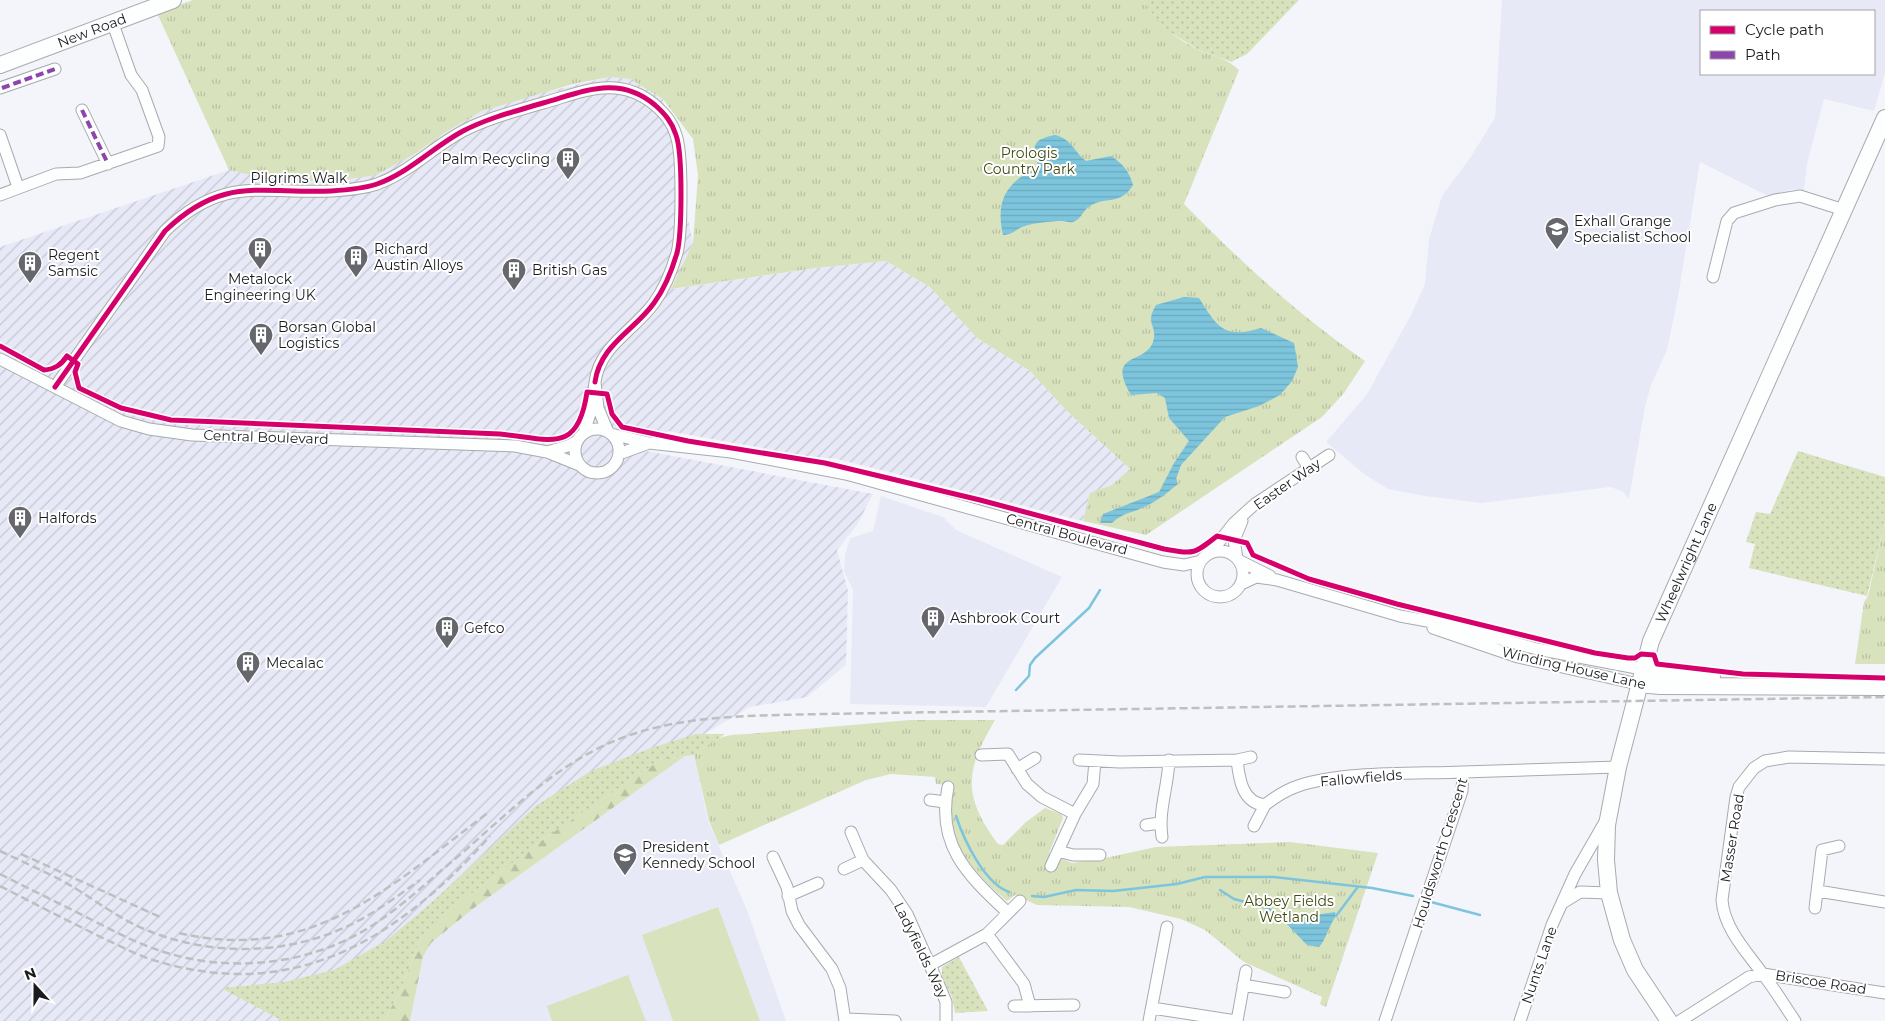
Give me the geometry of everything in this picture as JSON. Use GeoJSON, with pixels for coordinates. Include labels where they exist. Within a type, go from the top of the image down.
{"type":"FeatureCollection","features":[{"type":"Feature","properties":{"kind":"street","name":"New Road"},"geometry":{"type":"LineString","coordinates":[[4,64],[173,0]]}},
{"type":"Feature","properties":{"kind":"street"},"geometry":{"type":"LineString","coordinates":[[0,195],[56,174],[80,173],[122,160],[154,148],[160,142],[142,90],[131,75],[112,24]]}},
{"type":"Feature","properties":{"kind":"street"},"geometry":{"type":"LineString","coordinates":[[0,88],[56,69]]}},
{"type":"Feature","properties":{"kind":"street","name":"Pilgrims Walk"},"geometry":{"type":"LineString","coordinates":[[55,387],[166,231],[184,213],[202,202],[241,190],[355,190],[376,184],[404,172],[465,130],[511,112],[592,90],[618,87],[636,92],[650,101],[667,116],[676,134],[681,160],[679,239],[671,273],[654,304],[603,356],[597,369],[592,407],[580,437]]}},
{"type":"Feature","properties":{"kind":"street"},"geometry":{"type":"LineString","coordinates":[[82,110],[108,164]]}},
{"type":"Feature","properties":{"kind":"street","name":"Wheelwright Lane"},"geometry":{"type":"LineString","coordinates":[[1669,1021],[1635,970],[1622,940],[1609,893],[1606,840],[1608,817],[1618,767],[1640,676],[1651,640],[1885,118]]}},
{"type":"Feature","properties":{"kind":"street"},"geometry":{"type":"LineString","coordinates":[[0,135],[18,187]]}},
{"type":"Feature","properties":{"kind":"street"},"geometry":{"type":"LineString","coordinates":[[1718,273],[1727,221],[1734,213],[1783,198],[1800,196],[1844,210]]}},
{"type":"Feature","properties":{"kind":"street","name":"Central Boulevard"},"geometry":{"type":"LineString","coordinates":[[0,359],[121,420],[166,431],[192,435],[515,446],[547,452],[579,465]]}},
{"type":"Feature","properties":{"kind":"street","name":"Pilgrims Walk"},"geometry":{"type":"LineString","coordinates":[[595,382],[598,408],[610,433]]}},
{"type":"Feature","properties":{"kind":"street"},"geometry":{"type":"LineString","coordinates":[[547,452],[595,429],[610,433],[618,445],[619,454],[610,469],[600,474],[588,472],[579,465],[574,452],[580,437]]}},
{"type":"Feature","properties":{"kind":"street","name":"Central Boulevard"},"geometry":{"type":"LineString","coordinates":[[610,433],[649,443],[731,452],[846,474],[1162,562],[1184,565],[1200,560]]}},
{"type":"Feature","properties":{"kind":"street","name":"Central Boulevard"},"geometry":{"type":"LineString","coordinates":[[619,454],[649,443]]}},
{"type":"Feature","properties":{"kind":"street","name":"Easter Way"},"geometry":{"type":"LineString","coordinates":[[1212,551],[1234,523],[1246,513],[1329,455]]}},
{"type":"Feature","properties":{"kind":"street"},"geometry":{"type":"LineString","coordinates":[[1302,456],[1309,468]]}},
{"type":"Feature","properties":{"kind":"street","name":"Easter Way"},"geometry":{"type":"LineString","coordinates":[[1239,559],[1234,540],[1246,513]]}},
{"type":"Feature","properties":{"kind":"street"},"geometry":{"type":"LineString","coordinates":[[1224,550],[1239,559],[1243,570],[1241,584],[1231,595],[1221,597],[1206,593],[1198,582],[1196,572],[1200,560],[1212,551],[1224,550]]}},
{"type":"Feature","properties":{"kind":"street","name":"Winding House Lane"},"geometry":{"type":"LineString","coordinates":[[1239,559],[1277,580]]}},
{"type":"Feature","properties":{"kind":"street","name":"Central Boulevard"},"geometry":{"type":"LineString","coordinates":[[1162,562],[1198,582]]}},
{"type":"Feature","properties":{"kind":"street","name":"Winding House Lane"},"geometry":{"type":"LineString","coordinates":[[1241,584],[1256,577],[1277,580],[1400,616],[1449,625],[1640,676],[1718,678],[1843,688],[1885,687]]}},
{"type":"Feature","properties":{"kind":"street"},"geometry":{"type":"LineString","coordinates":[[981,755],[1008,754],[1027,784],[1042,797],[1075,814]]}},
{"type":"Feature","properties":{"kind":"street"},"geometry":{"type":"LineString","coordinates":[[1080,760],[1237,760],[1251,757]]}},
{"type":"Feature","properties":{"kind":"street"},"geometry":{"type":"LineString","coordinates":[[1018,769],[1035,758]]}},
{"type":"Feature","properties":{"kind":"street","name":"Masser Road"},"geometry":{"type":"LineString","coordinates":[[1795,1021],[1726,921],[1723,911],[1722,900],[1740,787],[1754,768],[1765,761],[1776,758],[1885,759]]}},
{"type":"Feature","properties":{"kind":"street"},"geometry":{"type":"LineString","coordinates":[[1162,836],[1160,823],[1168,786],[1168,760]]}},
{"type":"Feature","properties":{"kind":"street"},"geometry":{"type":"LineString","coordinates":[[1237,760],[1239,779],[1244,792],[1250,799],[1265,805]]}},
{"type":"Feature","properties":{"kind":"street"},"geometry":{"type":"LineString","coordinates":[[1051,866],[1075,814],[1093,784],[1095,761]]}},
{"type":"Feature","properties":{"kind":"street","name":"Houldsworth Crescent"},"geometry":{"type":"LineString","coordinates":[[1384,1021],[1462,791],[1463,772],[1618,767]]}},
{"type":"Feature","properties":{"kind":"street","name":"Fallowfields"},"geometry":{"type":"LineString","coordinates":[[1254,826],[1265,805],[1286,791],[1319,781],[1345,777],[1463,772]]}},
{"type":"Feature","properties":{"kind":"street"},"geometry":{"type":"LineString","coordinates":[[948,787],[945,802],[945,826],[955,852],[974,880],[1008,912]]}},
{"type":"Feature","properties":{"kind":"street"},"geometry":{"type":"LineString","coordinates":[[930,800],[945,802]]}},
{"type":"Feature","properties":{"kind":"street","name":"Nunts Lane"},"geometry":{"type":"LineString","coordinates":[[1520,1021],[1559,910],[1575,874],[1608,817]]}},
{"type":"Feature","properties":{"kind":"street"},"geometry":{"type":"LineString","coordinates":[[1146,825],[1160,823]]}},
{"type":"Feature","properties":{"kind":"street","name":"Ladyfields Way"},"geometry":{"type":"LineString","coordinates":[[851,832],[863,860],[891,890],[901,906],[946,1002],[946,1021]]}},
{"type":"Feature","properties":{"kind":"street"},"geometry":{"type":"LineString","coordinates":[[1815,908],[1822,850],[1839,846]]}},
{"type":"Feature","properties":{"kind":"street"},"geometry":{"type":"LineString","coordinates":[[1058,851],[1073,855],[1100,855]]}},
{"type":"Feature","properties":{"kind":"street"},"geometry":{"type":"LineString","coordinates":[[773,858],[787,887],[788,896],[799,925],[832,970],[840,988],[846,1020],[894,1021]]}},
{"type":"Feature","properties":{"kind":"street"},"geometry":{"type":"LineString","coordinates":[[844,870],[863,860]]}},
{"type":"Feature","properties":{"kind":"street"},"geometry":{"type":"LineString","coordinates":[[788,896],[818,883]]}},
{"type":"Feature","properties":{"kind":"street"},"geometry":{"type":"LineString","coordinates":[[1818,891],[1885,902]]}},
{"type":"Feature","properties":{"kind":"street","name":"Nunts Lane"},"geometry":{"type":"LineString","coordinates":[[1559,910],[1568,897],[1576,893],[1609,893]]}},
{"type":"Feature","properties":{"kind":"street"},"geometry":{"type":"LineString","coordinates":[[930,965],[987,934],[1019,902]]}},
{"type":"Feature","properties":{"kind":"street"},"geometry":{"type":"LineString","coordinates":[[1150,1021],[1166,927]]}},
{"type":"Feature","properties":{"kind":"street"},"geometry":{"type":"LineString","coordinates":[[987,934],[1024,984],[1030,1006]]}},
{"type":"Feature","properties":{"kind":"street"},"geometry":{"type":"LineString","coordinates":[[1152,1008],[1237,1021],[1246,971]]}},
{"type":"Feature","properties":{"kind":"street","name":"Briscoe Road"},"geometry":{"type":"LineString","coordinates":[[1680,1021],[1749,978],[1763,974],[1885,993]]}},
{"type":"Feature","properties":{"kind":"street"},"geometry":{"type":"LineString","coordinates":[[1243,985],[1285,992]]}},
{"type":"Feature","properties":{"kind":"street"},"geometry":{"type":"LineString","coordinates":[[1014,1006],[1074,1006]]}},
{"type":"Feature","properties":{"kind":"shaded area","name":"Exhall Grange Specialist School"},"geometry":{"type":"Polygon","coordinates":[[[1502,0],[1885,0],[1885,73],[1874,111],[1824,99],[1807,164],[1804,190],[1793,189],[1768,196],[1700,162],[1678,297],[1667,350],[1651,385],[1645,407],[1629,499],[1622,491],[1610,487],[1481,503],[1425,496],[1388,489],[1364,474],[1326,442],[1367,394],[1410,317],[1425,284],[1429,239],[1442,196],[1470,158],[1495,118],[1502,0]]]}},
{"type":"Feature","properties":{"kind":"shaded area"},"geometry":{"type":"Polygon","coordinates":[[[610,77],[630,79],[663,99],[693,243],[672,289],[817,268],[886,261],[930,287],[977,338],[1030,371],[1067,411],[1130,469],[1112,485],[1090,493],[1083,521],[837,459],[807,456],[668,431],[646,451],[873,494],[857,525],[837,550],[848,591],[846,665],[807,697],[750,707],[662,759],[421,938],[384,1021],[0,1021],[0,247],[229,170],[272,178],[328,182],[416,153],[444,133],[482,111],[533,95],[610,77]]]}},
{"type":"Feature","properties":{"kind":"shaded area"},"geometry":{"type":"Polygon","coordinates":[[[881,496],[943,517],[956,530],[1062,577],[986,707],[850,704],[853,590],[844,572],[845,555],[850,538],[873,531],[881,496]]]}},
{"type":"Feature","properties":{"kind":"shaded area","name":"President Kennedy School"},"geometry":{"type":"Polygon","coordinates":[[[694,755],[708,821],[747,910],[786,1021],[410,1021],[423,957],[431,943],[474,908],[685,756],[694,755]]]}},
{"type":"Feature","properties":{"kind":"green space","name":"Prologis Country Park"},"geometry":{"type":"Polygon","coordinates":[[[193,0],[1142,0],[1154,16],[1173,34],[1197,49],[1224,60],[1239,70],[1184,204],[1293,307],[1365,361],[1344,393],[1322,417],[1146,535],[1083,521],[1090,493],[1112,485],[1130,469],[1067,411],[1030,371],[977,338],[930,287],[886,261],[816,268],[671,289],[693,243],[698,175],[693,139],[663,99],[630,79],[610,77],[573,84],[482,111],[444,133],[416,153],[376,175],[328,182],[261,177],[229,170],[157,13],[193,0]]]}},
{"type":"Feature","properties":{"kind":"green space"},"geometry":{"type":"Polygon","coordinates":[[[1142,0],[1299,0],[1247,54],[1231,62],[1197,49],[1162,27],[1142,0]]]}},
{"type":"Feature","properties":{"kind":"green space"},"geometry":{"type":"Polygon","coordinates":[[[1798,451],[1885,477],[1885,522],[1867,596],[1749,568],[1755,544],[1746,542],[1756,512],[1770,514],[1798,451]]]}},
{"type":"Feature","properties":{"kind":"green space"},"geometry":{"type":"Polygon","coordinates":[[[1885,522],[1885,664],[1855,664],[1864,602],[1868,596],[1885,522]]]}},
{"type":"Feature","properties":{"kind":"green space","name":"Abbey Fields Wetland"},"geometry":{"type":"Polygon","coordinates":[[[910,720],[995,720],[978,754],[973,769],[972,783],[973,797],[978,811],[998,844],[1003,845],[1026,822],[1045,808],[1061,814],[1063,818],[1049,853],[1072,863],[1156,847],[1290,842],[1378,853],[1326,1007],[1320,1004],[1322,997],[1244,962],[1205,930],[1181,919],[1129,907],[1037,905],[1015,895],[1007,901],[970,863],[958,845],[952,829],[952,785],[936,784],[935,777],[891,774],[866,780],[719,845],[709,821],[694,755],[714,741],[730,735],[910,720]]]}},
{"type":"Feature","properties":{"kind":"green space"},"geometry":{"type":"Polygon","coordinates":[[[696,734],[725,734],[694,755],[662,759],[548,836],[438,919],[421,938],[401,989],[384,1021],[283,1021],[221,988],[284,982],[334,970],[387,940],[431,903],[537,805],[591,771],[651,748],[696,734]]]}},
{"type":"Feature","properties":{"kind":"green space"},"geometry":{"type":"Polygon","coordinates":[[[685,756],[474,908],[431,943],[423,957],[410,1021],[384,1021],[401,989],[421,938],[438,919],[548,836],[662,759],[685,756]]]}},
{"type":"Feature","properties":{"kind":"green space"},"geometry":{"type":"Polygon","coordinates":[[[718,907],[760,1021],[673,1021],[642,935],[718,907]]]}},
{"type":"Feature","properties":{"kind":"green space"},"geometry":{"type":"Polygon","coordinates":[[[959,957],[988,1011],[955,1013],[952,997],[942,977],[942,967],[959,957]]]}},
{"type":"Feature","properties":{"kind":"green space"},"geometry":{"type":"Polygon","coordinates":[[[628,975],[646,1021],[552,1021],[547,1006],[628,975]]]}},
{"type":"Feature","properties":{"kind":"water"},"geometry":{"type":"Polygon","coordinates":[[[1055,135],[1065,139],[1086,161],[1111,156],[1125,168],[1133,185],[1128,192],[1117,199],[1093,204],[1073,222],[1057,221],[1024,226],[1003,235],[1001,211],[1006,193],[1018,179],[1038,167],[1035,149],[1038,142],[1055,135]]]}},
{"type":"Feature","properties":{"kind":"water"},"geometry":{"type":"Polygon","coordinates":[[[1184,297],[1199,298],[1217,324],[1230,331],[1238,332],[1261,328],[1294,343],[1298,367],[1292,381],[1280,395],[1259,406],[1225,417],[1181,465],[1176,479],[1178,484],[1170,491],[1140,509],[1123,515],[1112,523],[1100,523],[1103,514],[1159,492],[1174,463],[1189,441],[1169,418],[1165,398],[1157,393],[1131,395],[1124,381],[1122,371],[1125,364],[1144,353],[1150,347],[1154,338],[1151,316],[1156,305],[1184,297]]]}},
{"type":"Feature","properties":{"kind":"water"},"geometry":{"type":"Polygon","coordinates":[[[1335,912],[1336,916],[1319,947],[1307,945],[1282,919],[1284,917],[1294,918],[1335,912]]]}},
{"type":"Feature","properties":{"kind":"waterway"},"geometry":{"type":"LineString","coordinates":[[1016,690],[1029,676],[1030,665],[1035,658],[1089,608],[1100,590]]}},
{"type":"Feature","properties":{"kind":"waterway"},"geometry":{"type":"LineString","coordinates":[[956,816],[976,860],[991,880],[1009,892]]}},
{"type":"Feature","properties":{"kind":"waterway"},"geometry":{"type":"LineString","coordinates":[[1032,896],[1044,897],[1076,890],[1113,891],[1177,884],[1205,877],[1274,877],[1372,888],[1413,896]]}},
{"type":"Feature","properties":{"kind":"waterway"},"geometry":{"type":"LineString","coordinates":[[1336,916],[1357,888]]}},
{"type":"Feature","properties":{"kind":"waterway"},"geometry":{"type":"LineString","coordinates":[[1220,890],[1234,899],[1268,908],[1283,918]]}},
{"type":"Feature","properties":{"kind":"waterway"},"geometry":{"type":"LineString","coordinates":[[1431,902],[1480,915]]}},
{"type":"Feature","properties":{"kind":"railway"},"geometry":{"type":"LineString","coordinates":[[0,874],[127,938],[161,951],[187,958],[215,962],[270,962],[324,949],[349,939],[373,925],[419,890],[530,794],[585,755],[631,735],[657,727],[684,722],[738,717],[821,714],[1885,697]]}},
{"type":"Feature","properties":{"kind":"railway"},"geometry":{"type":"LineString","coordinates":[[179,933],[227,940],[270,938],[310,928],[347,912],[383,891],[489,812]]}},
{"type":"Feature","properties":{"kind":"railway"},"geometry":{"type":"LineString","coordinates":[[0,886],[105,939],[150,959],[202,971],[250,974],[295,968],[338,954],[379,933],[418,906],[455,873],[490,836]]}},
{"type":"Feature","properties":{"kind":"railway"},"geometry":{"type":"LineString","coordinates":[[0,851],[66,883],[117,915],[144,929],[196,945],[222,948],[276,947],[303,942],[329,934],[354,923],[388,903],[420,880]]}},
{"type":"Feature","properties":{"kind":"railway"},"geometry":{"type":"LineString","coordinates":[[21,854],[160,917]]}},
{"type":"Feature","properties":{"kind":"marked path"},"geometry":{"type":"LineString","coordinates":[[2,88],[55,69]]}},
{"type":"Feature","properties":{"kind":"marked path"},"geometry":{"type":"LineString","coordinates":[[82,110],[108,164]]}},
{"type":"Feature","properties":{"kind":"cycle path"},"geometry":{"type":"LineString","coordinates":[[55,387],[165,231],[186,213],[205,202],[243,191],[331,191],[371,186],[400,173],[452,137],[482,122],[586,91],[614,88],[628,90],[655,105],[668,118],[672,126],[676,135],[680,159],[680,229],[677,253],[662,291],[646,313],[611,348],[598,369],[595,382]]}},
{"type":"Feature","properties":{"kind":"cycle path"},"geometry":{"type":"LineString","coordinates":[[0,346],[44,370],[57,366],[67,356],[78,364],[75,372],[79,388],[121,408],[171,420],[500,434],[547,440],[569,434],[577,426],[583,412],[587,392],[607,394],[612,414],[622,427],[688,441],[825,463],[980,500],[1164,549],[1193,552],[1217,536],[1247,543],[1253,555],[1309,579],[1397,604],[1595,653],[1628,658],[1635,658],[1641,654],[1654,655],[1657,664],[1743,674],[1885,678]]}},
{"type":"Feature","properties":{"kind":"place","name":"Palm Recycling"},"geometry":{"type":"Point","coordinates":[568,180]}},
{"type":"Feature","properties":{"kind":"place","name":"Exhall Grange Specialist School"},"geometry":{"type":"Point","coordinates":[1557,250]}},
{"type":"Feature","properties":{"kind":"place","name":"Metalock Engineering UK"},"geometry":{"type":"Point","coordinates":[260,270]}},
{"type":"Feature","properties":{"kind":"place","name":"Richard Austin Alloys"},"geometry":{"type":"Point","coordinates":[356,278]}},
{"type":"Feature","properties":{"kind":"place","name":"Regent Samsic"},"geometry":{"type":"Point","coordinates":[30,284]}},
{"type":"Feature","properties":{"kind":"place","name":"British Gas"},"geometry":{"type":"Point","coordinates":[514,291]}},
{"type":"Feature","properties":{"kind":"place","name":"Borsan Global Logistics"},"geometry":{"type":"Point","coordinates":[261,356]}},
{"type":"Feature","properties":{"kind":"place","name":"Halfords"},"geometry":{"type":"Point","coordinates":[20,539]}},
{"type":"Feature","properties":{"kind":"place","name":"Ashbrook Court"},"geometry":{"type":"Point","coordinates":[933,639]}},
{"type":"Feature","properties":{"kind":"place","name":"Gefco"},"geometry":{"type":"Point","coordinates":[447,649]}},
{"type":"Feature","properties":{"kind":"place","name":"Mecalac"},"geometry":{"type":"Point","coordinates":[248,684]}},
{"type":"Feature","properties":{"kind":"place","name":"President Kennedy School"},"geometry":{"type":"Point","coordinates":[625,876]}}]}
